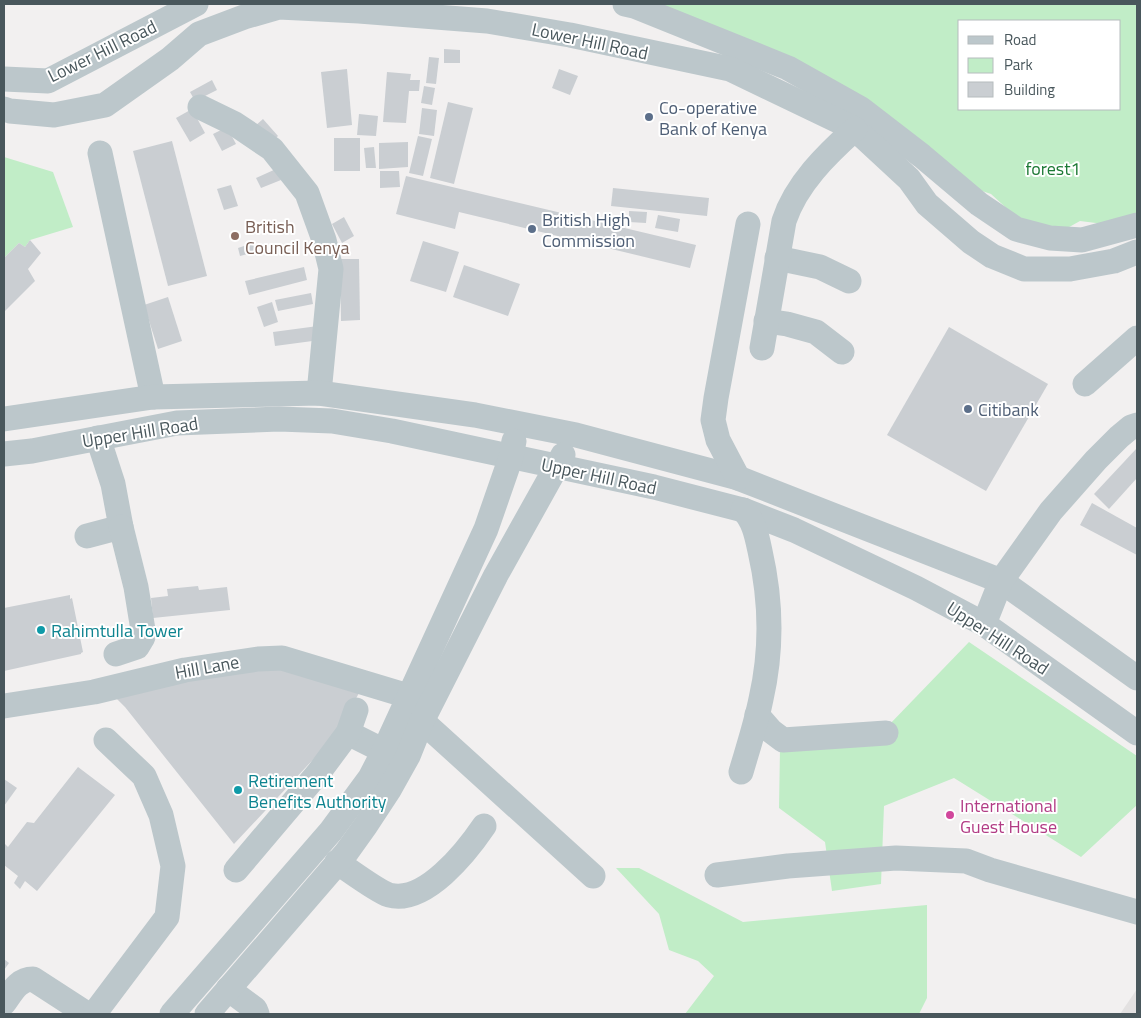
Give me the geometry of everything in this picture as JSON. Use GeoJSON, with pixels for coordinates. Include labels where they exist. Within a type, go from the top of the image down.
{"type":"FeatureCollection","features":[{"type":"Feature","properties":{"kind":"street","name":"Lower Hill Road"},"geometry":{"type":"LineString","coordinates":[[4,80],[48,81],[196,4]]}},
{"type":"Feature","properties":{"kind":"street"},"geometry":{"type":"LineString","coordinates":[[625,4],[788,68],[860,109],[922,156],[979,204],[1016,229],[1050,238],[1082,240],[1137,225]]}},
{"type":"Feature","properties":{"kind":"street","name":"Lower Hill Road"},"geometry":{"type":"LineString","coordinates":[[4,109],[10,112],[54,116],[105,105],[170,59],[199,34],[244,17],[279,7],[359,10],[487,21],[570,35],[730,69],[856,129],[909,179],[927,204],[971,242],[992,256],[1024,269],[1070,269],[1114,261],[1137,252]]}},
{"type":"Feature","properties":{"kind":"street"},"geometry":{"type":"LineString","coordinates":[[200,107],[235,124],[272,149],[307,193],[324,240],[331,269],[319,393]]}},
{"type":"Feature","properties":{"kind":"street"},"geometry":{"type":"LineString","coordinates":[[762,348],[777,258],[789,205],[819,164],[856,129]]}},
{"type":"Feature","properties":{"kind":"street"},"geometry":{"type":"LineString","coordinates":[[100,152],[153,397]]}},
{"type":"Feature","properties":{"kind":"street"},"geometry":{"type":"LineString","coordinates":[[738,478],[718,440],[713,420],[748,224]]}},
{"type":"Feature","properties":{"kind":"street"},"geometry":{"type":"LineString","coordinates":[[777,258],[820,267],[849,281]]}},
{"type":"Feature","properties":{"kind":"street"},"geometry":{"type":"LineString","coordinates":[[766,321],[787,324],[816,332],[842,352]]}},
{"type":"Feature","properties":{"kind":"street"},"geometry":{"type":"LineString","coordinates":[[1085,384],[1137,338]]}},
{"type":"Feature","properties":{"kind":"street","name":"Upper Hill Road"},"geometry":{"type":"LineString","coordinates":[[4,419],[153,397],[319,393],[475,415],[576,435],[738,478],[1001,581],[1137,678]]}},
{"type":"Feature","properties":{"kind":"street","name":"Upper Hill Road"},"geometry":{"type":"LineString","coordinates":[[4,454],[32,451],[177,423],[279,419],[332,421],[392,431],[654,487],[743,510],[794,530],[916,588],[984,624],[1137,733]]}},
{"type":"Feature","properties":{"kind":"street"},"geometry":{"type":"LineString","coordinates":[[172,1014],[331,831],[370,778],[486,529],[511,457],[517,423]]}},
{"type":"Feature","properties":{"kind":"street"},"geometry":{"type":"LineString","coordinates":[[984,624],[1001,581],[1051,511],[1119,437],[1137,425]]}},
{"type":"Feature","properties":{"kind":"street"},"geometry":{"type":"LineString","coordinates":[[207,1014],[337,862],[366,825],[389,790],[412,748],[422,721],[496,575],[555,467],[576,435]]}},
{"type":"Feature","properties":{"kind":"street"},"geometry":{"type":"LineString","coordinates":[[98,438],[113,484],[121,527],[136,587],[143,636],[138,647],[116,654]]}},
{"type":"Feature","properties":{"kind":"street"},"geometry":{"type":"LineString","coordinates":[[741,772],[762,698],[768,652],[767,590],[759,544],[750,516],[743,510]]}},
{"type":"Feature","properties":{"kind":"street"},"geometry":{"type":"LineString","coordinates":[[87,536],[121,527]]}},
{"type":"Feature","properties":{"kind":"street","name":"Hill Lane"},"geometry":{"type":"LineString","coordinates":[[4,706],[94,692],[185,670],[282,658],[408,696]]}},
{"type":"Feature","properties":{"kind":"street"},"geometry":{"type":"LineString","coordinates":[[236,870],[319,772],[348,733],[356,710]]}},
{"type":"Feature","properties":{"kind":"street"},"geometry":{"type":"LineString","coordinates":[[757,714],[783,740],[886,734]]}},
{"type":"Feature","properties":{"kind":"street"},"geometry":{"type":"LineString","coordinates":[[422,721],[593,876]]}},
{"type":"Feature","properties":{"kind":"street"},"geometry":{"type":"LineString","coordinates":[[348,733],[384,751]]}},
{"type":"Feature","properties":{"kind":"street"},"geometry":{"type":"LineString","coordinates":[[94,1014],[167,917],[173,866],[161,815],[144,776],[106,740]]}},
{"type":"Feature","properties":{"kind":"street"},"geometry":{"type":"LineString","coordinates":[[337,862],[389,894],[404,896],[433,883],[445,873],[470,846],[484,826]]}},
{"type":"Feature","properties":{"kind":"street"},"geometry":{"type":"LineString","coordinates":[[717,875],[788,866],[896,858],[966,861],[990,870],[1137,912]]}},
{"type":"Feature","properties":{"kind":"street"},"geometry":{"type":"LineString","coordinates":[[4,1003],[19,984],[26,979],[33,979],[87,1014]]}},
{"type":"Feature","properties":{"kind":"street"},"geometry":{"type":"LineString","coordinates":[[228,989],[254,1009],[257,1014]]}},
{"type":"Feature","properties":{"kind":"shaded area"},"geometry":{"type":"Polygon","coordinates":[[[1137,989],[1137,1014],[1120,1014],[1137,989]]]}},
{"type":"Feature","properties":{"kind":"green space","name":"forest1"},"geometry":{"type":"Polygon","coordinates":[[[625,4],[1137,4],[1137,216],[1112,225],[1080,221],[1062,231],[1029,229],[991,194],[961,184],[847,98],[625,4]]]}},
{"type":"Feature","properties":{"kind":"green space"},"geometry":{"type":"Polygon","coordinates":[[[4,157],[53,172],[73,227],[30,240],[25,247],[19,243],[4,258],[4,157]]]}},
{"type":"Feature","properties":{"kind":"green space"},"geometry":{"type":"Polygon","coordinates":[[[969,642],[1137,756],[1137,805],[1081,857],[954,778],[884,806],[881,884],[832,891],[825,842],[779,808],[780,749],[887,727],[969,642]]]}},
{"type":"Feature","properties":{"kind":"green space"},"geometry":{"type":"Polygon","coordinates":[[[616,868],[639,868],[743,922],[927,905],[927,998],[919,1014],[685,1014],[714,976],[698,961],[669,950],[659,914],[616,868]]]}},
{"type":"Feature","properties":{"kind":"building"},"geometry":{"type":"Polygon","coordinates":[[[444,49],[460,50],[460,63],[444,63],[444,49]]]}},
{"type":"Feature","properties":{"kind":"building"},"geometry":{"type":"Polygon","coordinates":[[[429,57],[439,58],[436,84],[426,83],[429,57]]]}},
{"type":"Feature","properties":{"kind":"building"},"geometry":{"type":"Polygon","coordinates":[[[347,69],[352,125],[327,128],[321,72],[347,69]]]}},
{"type":"Feature","properties":{"kind":"building"},"geometry":{"type":"Polygon","coordinates":[[[559,69],[578,76],[570,95],[552,88],[559,69]]]}},
{"type":"Feature","properties":{"kind":"building"},"geometry":{"type":"Polygon","coordinates":[[[387,72],[411,74],[410,80],[420,80],[419,91],[409,91],[406,123],[383,122],[387,72]]]}},
{"type":"Feature","properties":{"kind":"building"},"geometry":{"type":"Polygon","coordinates":[[[212,80],[217,90],[195,101],[190,92],[212,80]]]}},
{"type":"Feature","properties":{"kind":"building"},"geometry":{"type":"Polygon","coordinates":[[[424,86],[435,88],[432,105],[421,103],[424,86]]]}},
{"type":"Feature","properties":{"kind":"building"},"geometry":{"type":"Polygon","coordinates":[[[448,102],[473,108],[454,184],[430,178],[448,102]]]}},
{"type":"Feature","properties":{"kind":"building"},"geometry":{"type":"Polygon","coordinates":[[[422,108],[437,110],[434,136],[419,134],[422,108]]]}},
{"type":"Feature","properties":{"kind":"building"},"geometry":{"type":"Polygon","coordinates":[[[192,109],[205,133],[190,142],[176,118],[192,109]]]}},
{"type":"Feature","properties":{"kind":"building"},"geometry":{"type":"Polygon","coordinates":[[[359,114],[378,116],[376,136],[357,135],[359,114]]]}},
{"type":"Feature","properties":{"kind":"building"},"geometry":{"type":"Polygon","coordinates":[[[263,119],[278,136],[270,143],[255,126],[263,119]]]}},
{"type":"Feature","properties":{"kind":"building"},"geometry":{"type":"Polygon","coordinates":[[[227,127],[236,144],[222,151],[213,134],[227,127]]]}},
{"type":"Feature","properties":{"kind":"building"},"geometry":{"type":"Polygon","coordinates":[[[418,136],[432,139],[423,176],[409,173],[418,136]]]}},
{"type":"Feature","properties":{"kind":"building"},"geometry":{"type":"Polygon","coordinates":[[[334,138],[360,138],[360,171],[334,171],[334,138]]]}},
{"type":"Feature","properties":{"kind":"building"},"geometry":{"type":"Polygon","coordinates":[[[172,141],[207,276],[168,286],[133,151],[172,141]]]}},
{"type":"Feature","properties":{"kind":"building"},"geometry":{"type":"Polygon","coordinates":[[[408,142],[408,167],[379,169],[379,143],[408,142]]]}},
{"type":"Feature","properties":{"kind":"building"},"geometry":{"type":"Polygon","coordinates":[[[374,147],[376,168],[366,168],[364,148],[374,147]]]}},
{"type":"Feature","properties":{"kind":"building"},"geometry":{"type":"Polygon","coordinates":[[[276,169],[281,180],[261,188],[256,178],[276,169]]]}},
{"type":"Feature","properties":{"kind":"building"},"geometry":{"type":"Polygon","coordinates":[[[380,171],[399,171],[400,187],[380,188],[380,171]]]}},
{"type":"Feature","properties":{"kind":"building"},"geometry":{"type":"Polygon","coordinates":[[[406,176],[696,245],[690,268],[459,212],[455,229],[396,214],[406,176]]]}},
{"type":"Feature","properties":{"kind":"building"},"geometry":{"type":"Polygon","coordinates":[[[231,185],[238,206],[224,210],[217,189],[231,185]]]}},
{"type":"Feature","properties":{"kind":"building"},"geometry":{"type":"Polygon","coordinates":[[[613,188],[709,198],[707,216],[611,206],[613,188]]]}},
{"type":"Feature","properties":{"kind":"building"},"geometry":{"type":"Polygon","coordinates":[[[629,211],[647,212],[646,223],[629,222],[629,211]]]}},
{"type":"Feature","properties":{"kind":"building"},"geometry":{"type":"Polygon","coordinates":[[[658,215],[680,219],[678,232],[655,228],[658,215]]]}},
{"type":"Feature","properties":{"kind":"building"},"geometry":{"type":"Polygon","coordinates":[[[344,217],[354,236],[342,243],[332,224],[344,217]]]}},
{"type":"Feature","properties":{"kind":"building"},"geometry":{"type":"Polygon","coordinates":[[[30,240],[41,253],[28,269],[35,281],[4,312],[4,258],[19,243],[25,247],[30,240]]]}},
{"type":"Feature","properties":{"kind":"building"},"geometry":{"type":"Polygon","coordinates":[[[423,241],[459,252],[446,292],[410,281],[423,241]]]}},
{"type":"Feature","properties":{"kind":"building"},"geometry":{"type":"Polygon","coordinates":[[[253,243],[255,252],[240,256],[238,248],[253,243]]]}},
{"type":"Feature","properties":{"kind":"building"},"geometry":{"type":"Polygon","coordinates":[[[340,259],[359,259],[360,320],[341,321],[340,259]]]}},
{"type":"Feature","properties":{"kind":"building"},"geometry":{"type":"Polygon","coordinates":[[[464,265],[520,284],[508,316],[453,297],[464,265]]]}},
{"type":"Feature","properties":{"kind":"building"},"geometry":{"type":"Polygon","coordinates":[[[304,267],[307,280],[249,295],[245,281],[304,267]]]}},
{"type":"Feature","properties":{"kind":"building"},"geometry":{"type":"Polygon","coordinates":[[[311,293],[313,304],[278,311],[275,300],[311,293]]]}},
{"type":"Feature","properties":{"kind":"building"},"geometry":{"type":"Polygon","coordinates":[[[168,297],[182,341],[158,349],[144,305],[168,297]]]}},
{"type":"Feature","properties":{"kind":"building"},"geometry":{"type":"Polygon","coordinates":[[[272,302],[278,322],[264,327],[257,307],[272,302]]]}},
{"type":"Feature","properties":{"kind":"building"},"geometry":{"type":"Polygon","coordinates":[[[318,326],[320,340],[275,346],[273,332],[318,326]]]}},
{"type":"Feature","properties":{"kind":"building","name":"Citibank"},"geometry":{"type":"Polygon","coordinates":[[[949,327],[1048,384],[986,491],[887,435],[949,327]]]}},
{"type":"Feature","properties":{"kind":"building"},"geometry":{"type":"Polygon","coordinates":[[[1137,448],[1137,478],[1109,509],[1094,494],[1137,448]]]}},
{"type":"Feature","properties":{"kind":"building"},"geometry":{"type":"Polygon","coordinates":[[[1092,503],[1137,528],[1137,555],[1080,525],[1092,503]]]}},
{"type":"Feature","properties":{"kind":"building"},"geometry":{"type":"Polygon","coordinates":[[[198,586],[199,590],[227,587],[230,610],[153,618],[151,598],[168,596],[167,589],[198,586]]]}},
{"type":"Feature","properties":{"kind":"building","name":"Rahimtulla Tower"},"geometry":{"type":"Polygon","coordinates":[[[70,595],[83,652],[4,671],[4,608],[70,595]]]}},
{"type":"Feature","properties":{"kind":"building","name":"Retirement Benefits Authority"},"geometry":{"type":"Polygon","coordinates":[[[282,666],[359,693],[336,735],[234,844],[125,707],[110,692],[282,666]]]}},
{"type":"Feature","properties":{"kind":"building"},"geometry":{"type":"Polygon","coordinates":[[[78,767],[115,795],[37,891],[25,881],[20,889],[14,883],[18,876],[4,865],[4,843],[8,847],[27,822],[34,823],[78,767]]]}},
{"type":"Feature","properties":{"kind":"building"},"geometry":{"type":"Polygon","coordinates":[[[4,779],[17,788],[4,806],[4,779]]]}},
{"type":"Feature","properties":{"kind":"building"},"geometry":{"type":"Polygon","coordinates":[[[4,959],[9,963],[4,970],[4,959]]]}},
{"type":"Feature","properties":{"kind":"place","name":"Co-operative Bank of Kenya"},"geometry":{"type":"Point","coordinates":[649,117]}},
{"type":"Feature","properties":{"kind":"place","name":"British High Commission"},"geometry":{"type":"Point","coordinates":[532,229]}},
{"type":"Feature","properties":{"kind":"place","name":"British Council Kenya"},"geometry":{"type":"Point","coordinates":[235,236]}},
{"type":"Feature","properties":{"kind":"place","name":"Citibank"},"geometry":{"type":"Point","coordinates":[968,409]}},
{"type":"Feature","properties":{"kind":"place","name":"Rahimtulla Tower"},"geometry":{"type":"Point","coordinates":[41,630]}},
{"type":"Feature","properties":{"kind":"place","name":"Retirement Benefits Authority"},"geometry":{"type":"Point","coordinates":[238,790]}},
{"type":"Feature","properties":{"kind":"place","name":"International Guest House"},"geometry":{"type":"Point","coordinates":[950,815]}}]}
